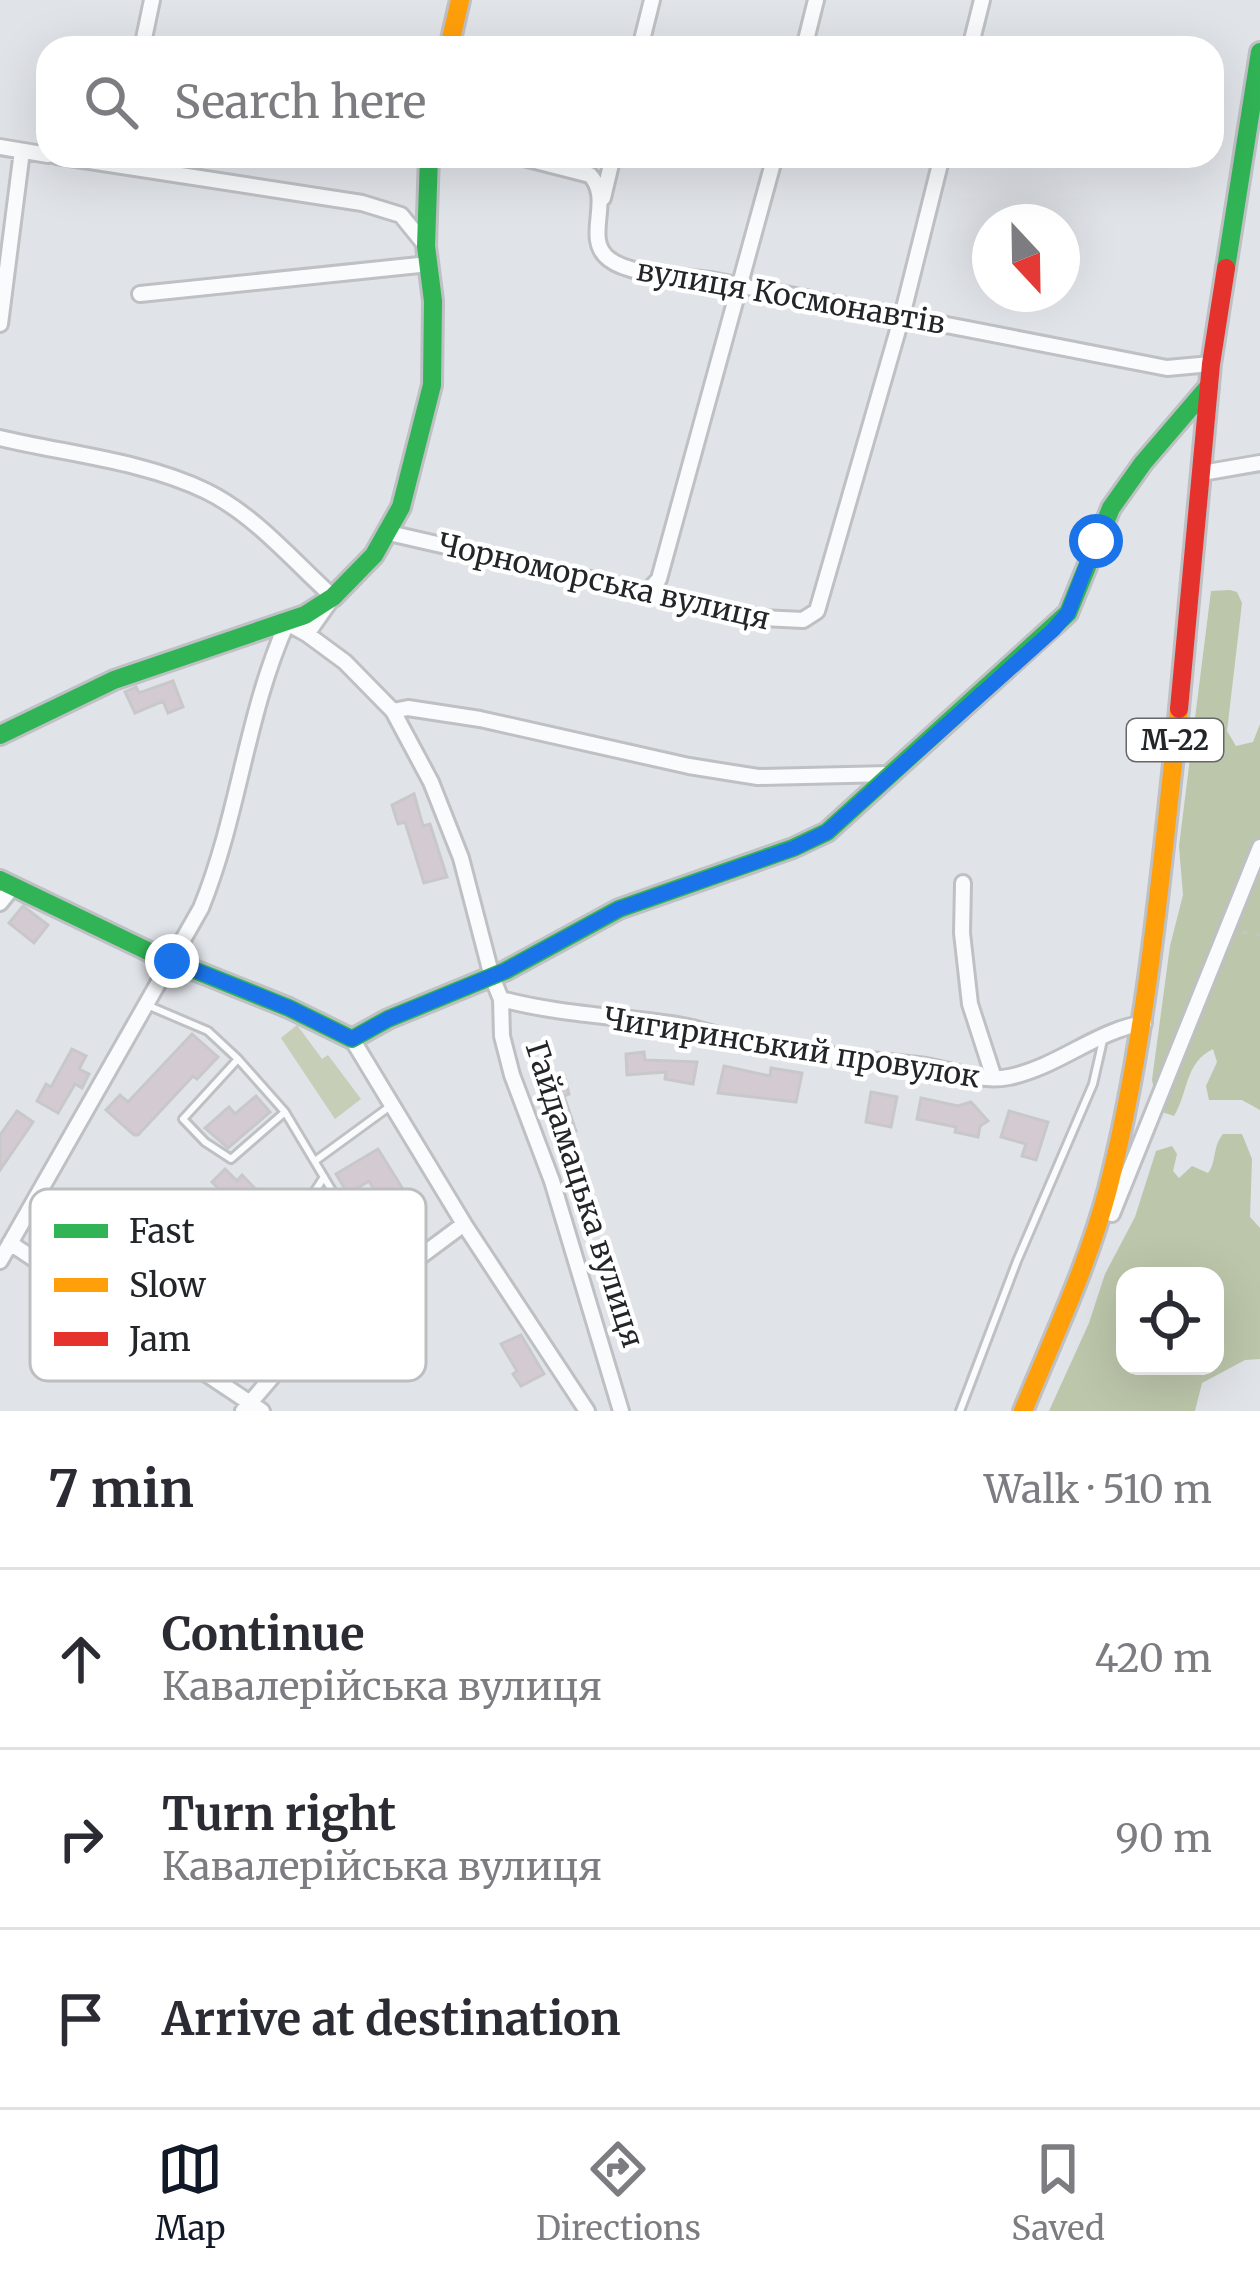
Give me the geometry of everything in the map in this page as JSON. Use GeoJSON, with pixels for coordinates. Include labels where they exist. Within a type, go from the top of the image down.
{"type":"FeatureCollection","features":[{"type":"Feature","properties":{"kind":"main road"},"geometry":{"type":"LineString","coordinates":[[452,36],[460,0]]}},
{"type":"Feature","properties":{"kind":"main road","name":"М-22"},"geometry":{"type":"LineString","coordinates":[[1023,1411],[1082,1268],[1112,1174],[1144,1023],[1211,364],[1260,52]]}},
{"type":"Feature","properties":{"kind":"main road"},"geometry":{"type":"LineString","coordinates":[[0,735],[114,680],[287,623],[334,597],[358,574],[389,533],[410,480],[432,385],[430,168]]}},
{"type":"Feature","properties":{"kind":"main road"},"geometry":{"type":"LineString","coordinates":[[4,890],[289,1008],[352,1039],[388,1019],[492,977],[619,909],[827,832],[1068,613],[1112,508],[1143,463],[1209,386]]}},
{"type":"Feature","properties":{"kind":"street"},"geometry":{"type":"LineString","coordinates":[[144,36],[152,0]]}},
{"type":"Feature","properties":{"kind":"street"},"geometry":{"type":"LineString","coordinates":[[643,36],[652,0]]}},
{"type":"Feature","properties":{"kind":"street"},"geometry":{"type":"LineString","coordinates":[[807,36],[816,0]]}},
{"type":"Feature","properties":{"kind":"street"},"geometry":{"type":"LineString","coordinates":[[973,36],[982,0]]}},
{"type":"Feature","properties":{"kind":"street"},"geometry":{"type":"LineString","coordinates":[[0,147],[36,153]]}},
{"type":"Feature","properties":{"kind":"street"},"geometry":{"type":"LineString","coordinates":[[0,323],[22,151]]}},
{"type":"Feature","properties":{"kind":"street"},"geometry":{"type":"LineString","coordinates":[[140,294],[428,255],[401,215],[362,203],[165,168]]}},
{"type":"Feature","properties":{"kind":"street"},"geometry":{"type":"LineString","coordinates":[[563,168],[590,175],[602,203]]}},
{"type":"Feature","properties":{"kind":"street","name":"вулиця Космонавтів"},"geometry":{"type":"LineString","coordinates":[[610,168],[598,245],[615,263],[1167,368],[1211,364]]}},
{"type":"Feature","properties":{"kind":"street"},"geometry":{"type":"LineString","coordinates":[[649,590],[658,580],[773,168]]}},
{"type":"Feature","properties":{"kind":"street"},"geometry":{"type":"LineString","coordinates":[[902,316],[939,168]]}},
{"type":"Feature","properties":{"kind":"street","name":"Чорноморська вулиця"},"geometry":{"type":"LineString","coordinates":[[389,533],[785,622],[803,620],[817,610],[902,316]]}},
{"type":"Feature","properties":{"kind":"street"},"geometry":{"type":"LineString","coordinates":[[0,438],[170,477],[208,492],[261,528],[334,597],[307,634]]}},
{"type":"Feature","properties":{"kind":"street"},"geometry":{"type":"LineString","coordinates":[[1202,473],[1260,463]]}},
{"type":"Feature","properties":{"kind":"street"},"geometry":{"type":"LineString","coordinates":[[41,1189],[172,961],[217,867],[267,666],[287,623]]}},
{"type":"Feature","properties":{"kind":"street","name":"Гайдамацька вулиця"},"geometry":{"type":"LineString","coordinates":[[287,623],[345,662],[393,711],[431,782],[461,858],[501,999],[502,1036],[512,1075],[552,1181],[622,1411]]}},
{"type":"Feature","properties":{"kind":"street"},"geometry":{"type":"LineString","coordinates":[[393,711],[408,707],[480,718],[689,766],[758,776],[890,774]]}},
{"type":"Feature","properties":{"kind":"street"},"geometry":{"type":"LineString","coordinates":[[1082,1268],[1104,1234],[1260,847]]}},
{"type":"Feature","properties":{"kind":"street"},"geometry":{"type":"LineString","coordinates":[[962,884],[968,992],[994,1078]]}},
{"type":"Feature","properties":{"kind":"street","name":"Чигиринський провулок"},"geometry":{"type":"LineString","coordinates":[[501,999],[593,1017],[684,1026],[815,1053],[994,1078],[1071,1055],[1104,1034],[1144,1023]]}},
{"type":"Feature","properties":{"kind":"street"},"geometry":{"type":"LineString","coordinates":[[352,1039],[464,1224],[587,1411]]}},
{"type":"Feature","properties":{"kind":"street"},"geometry":{"type":"LineString","coordinates":[[0,1261],[30,1208]]}},
{"type":"Feature","properties":{"kind":"street"},"geometry":{"type":"LineString","coordinates":[[426,1253],[464,1224]]}},
{"type":"Feature","properties":{"kind":"street"},"geometry":{"type":"LineString","coordinates":[[10,1243],[30,1257]]}},
{"type":"Feature","properties":{"kind":"street"},"geometry":{"type":"LineString","coordinates":[[212,1381],[252,1408],[272,1381]]}},
{"type":"Feature","properties":{"kind":"lane"},"geometry":{"type":"LineString","coordinates":[[147,1005],[208,1031],[238,1059],[285,1112],[331,1189]]}},
{"type":"Feature","properties":{"kind":"lane"},"geometry":{"type":"LineString","coordinates":[[960,1411],[1016,1261],[1093,1084],[1104,1034]]}},
{"type":"Feature","properties":{"kind":"lane"},"geometry":{"type":"LineString","coordinates":[[238,1059],[183,1119],[231,1159],[285,1112]]}},
{"type":"Feature","properties":{"kind":"lane"},"geometry":{"type":"LineString","coordinates":[[315,1161],[390,1106]]}},
{"type":"Feature","properties":{"kind":"lane"},"geometry":{"type":"LineString","coordinates":[[317,1189],[324,1178]]}},
{"type":"Feature","properties":{"kind":"path"},"geometry":{"type":"LineString","coordinates":[[1228,929],[1260,935]]}},
{"type":"Feature","properties":{"kind":"green space"},"geometry":{"type":"Polygon","coordinates":[[[1211,591],[1237,592],[1242,603],[1227,731],[1236,746],[1253,742],[1260,724],[1260,1110],[1242,1100],[1209,1100],[1206,1086],[1217,1062],[1213,1049],[1192,1070],[1174,1116],[1159,1111],[1152,1080],[1170,946],[1183,895],[1179,846],[1211,591]]]}},
{"type":"Feature","properties":{"kind":"green space"},"geometry":{"type":"Polygon","coordinates":[[[297,1025],[322,1059],[328,1055],[361,1099],[335,1119],[281,1038],[297,1025]]]}},
{"type":"Feature","properties":{"kind":"green space"},"geometry":{"type":"Polygon","coordinates":[[[1223,1134],[1242,1134],[1252,1159],[1250,1217],[1260,1228],[1260,1359],[1245,1360],[1224,1371],[1224,1267],[1116,1267],[1116,1375],[1217,1375],[1202,1383],[1195,1411],[1049,1411],[1089,1323],[1105,1274],[1135,1217],[1156,1151],[1172,1146],[1177,1154],[1173,1171],[1179,1178],[1192,1166],[1208,1173],[1223,1134]]]}},
{"type":"Feature","properties":{"kind":"building"},"geometry":{"type":"Polygon","coordinates":[[[173,681],[183,707],[168,713],[163,701],[135,713],[125,692],[136,687],[139,693],[173,681]]]}},
{"type":"Feature","properties":{"kind":"building"},"geometry":{"type":"Polygon","coordinates":[[[414,794],[423,826],[430,824],[447,877],[424,883],[405,822],[398,824],[392,805],[414,794]]]}},
{"type":"Feature","properties":{"kind":"building"},"geometry":{"type":"Polygon","coordinates":[[[23,906],[48,925],[34,943],[9,923],[23,906]]]}},
{"type":"Feature","properties":{"kind":"building"},"geometry":{"type":"Polygon","coordinates":[[[192,1034],[218,1057],[134,1135],[106,1110],[120,1095],[128,1102],[192,1034]]]}},
{"type":"Feature","properties":{"kind":"building"},"geometry":{"type":"Polygon","coordinates":[[[72,1049],[86,1056],[79,1069],[89,1074],[82,1088],[75,1084],[58,1113],[37,1101],[46,1084],[51,1087],[72,1049]]]}},
{"type":"Feature","properties":{"kind":"building"},"geometry":{"type":"Polygon","coordinates":[[[644,1052],[645,1060],[697,1062],[693,1084],[665,1079],[666,1072],[627,1075],[626,1054],[644,1052]]]}},
{"type":"Feature","properties":{"kind":"building"},"geometry":{"type":"Polygon","coordinates":[[[724,1066],[770,1076],[771,1068],[802,1073],[796,1102],[718,1093],[724,1066]]]}},
{"type":"Feature","properties":{"kind":"building"},"geometry":{"type":"Polygon","coordinates":[[[564,1075],[569,1094],[564,1096],[576,1131],[556,1138],[539,1081],[564,1075]]]}},
{"type":"Feature","properties":{"kind":"building"},"geometry":{"type":"Polygon","coordinates":[[[871,1092],[897,1097],[891,1127],[866,1122],[871,1092]]]}},
{"type":"Feature","properties":{"kind":"building"},"geometry":{"type":"Polygon","coordinates":[[[256,1096],[270,1112],[228,1148],[205,1128],[229,1107],[235,1114],[256,1096]]]}},
{"type":"Feature","properties":{"kind":"building"},"geometry":{"type":"Polygon","coordinates":[[[921,1098],[958,1106],[971,1102],[988,1121],[980,1126],[978,1137],[917,1119],[921,1098]]]}},
{"type":"Feature","properties":{"kind":"building"},"geometry":{"type":"Polygon","coordinates":[[[17,1111],[33,1122],[0,1170],[0,1135],[17,1111]]]}},
{"type":"Feature","properties":{"kind":"building"},"geometry":{"type":"Polygon","coordinates":[[[1009,1111],[1048,1122],[1036,1160],[1022,1156],[1026,1144],[1001,1137],[1009,1111]]]}},
{"type":"Feature","properties":{"kind":"building"},"geometry":{"type":"Polygon","coordinates":[[[378,1149],[403,1189],[374,1189],[369,1181],[345,1189],[336,1174],[378,1149]]]}},
{"type":"Feature","properties":{"kind":"building"},"geometry":{"type":"Polygon","coordinates":[[[225,1169],[237,1181],[242,1175],[255,1189],[219,1189],[212,1182],[225,1169]]]}},
{"type":"Feature","properties":{"kind":"building"},"geometry":{"type":"Polygon","coordinates":[[[521,1335],[544,1374],[521,1386],[501,1344],[521,1335]]]}},
{"type":"Feature","properties":{"kind":"traffic: fast"},"geometry":{"type":"LineString","coordinates":[[1226,268],[1260,52]]}},
{"type":"Feature","properties":{"kind":"traffic: fast"},"geometry":{"type":"LineString","coordinates":[[0,735],[114,680],[305,615],[333,597],[374,555],[401,507],[432,385],[433,301],[426,246],[429,168]]}},
{"type":"Feature","properties":{"kind":"traffic: fast"},"geometry":{"type":"LineString","coordinates":[[0,880],[154,954],[289,1008],[352,1039],[388,1019],[505,971],[619,909],[827,832],[1068,613],[1111,508],[1209,386]]}},
{"type":"Feature","properties":{"kind":"traffic: slow"},"geometry":{"type":"LineString","coordinates":[[452,36],[460,0]]}},
{"type":"Feature","properties":{"kind":"traffic: slow"},"geometry":{"type":"LineString","coordinates":[[1023,1411],[1090,1245],[1122,1130],[1152,950],[1179,709]]}},
{"type":"Feature","properties":{"kind":"traffic: jam"},"geometry":{"type":"LineString","coordinates":[[1179,709],[1211,364],[1226,268]]}},
{"type":"Feature","properties":{"kind":"route"},"geometry":{"type":"LineString","coordinates":[[172,961],[352,1039],[462,986],[505,971],[619,909],[794,848],[827,832],[861,805],[930,736],[1053,630],[1068,613],[1096,541]]}}]}
